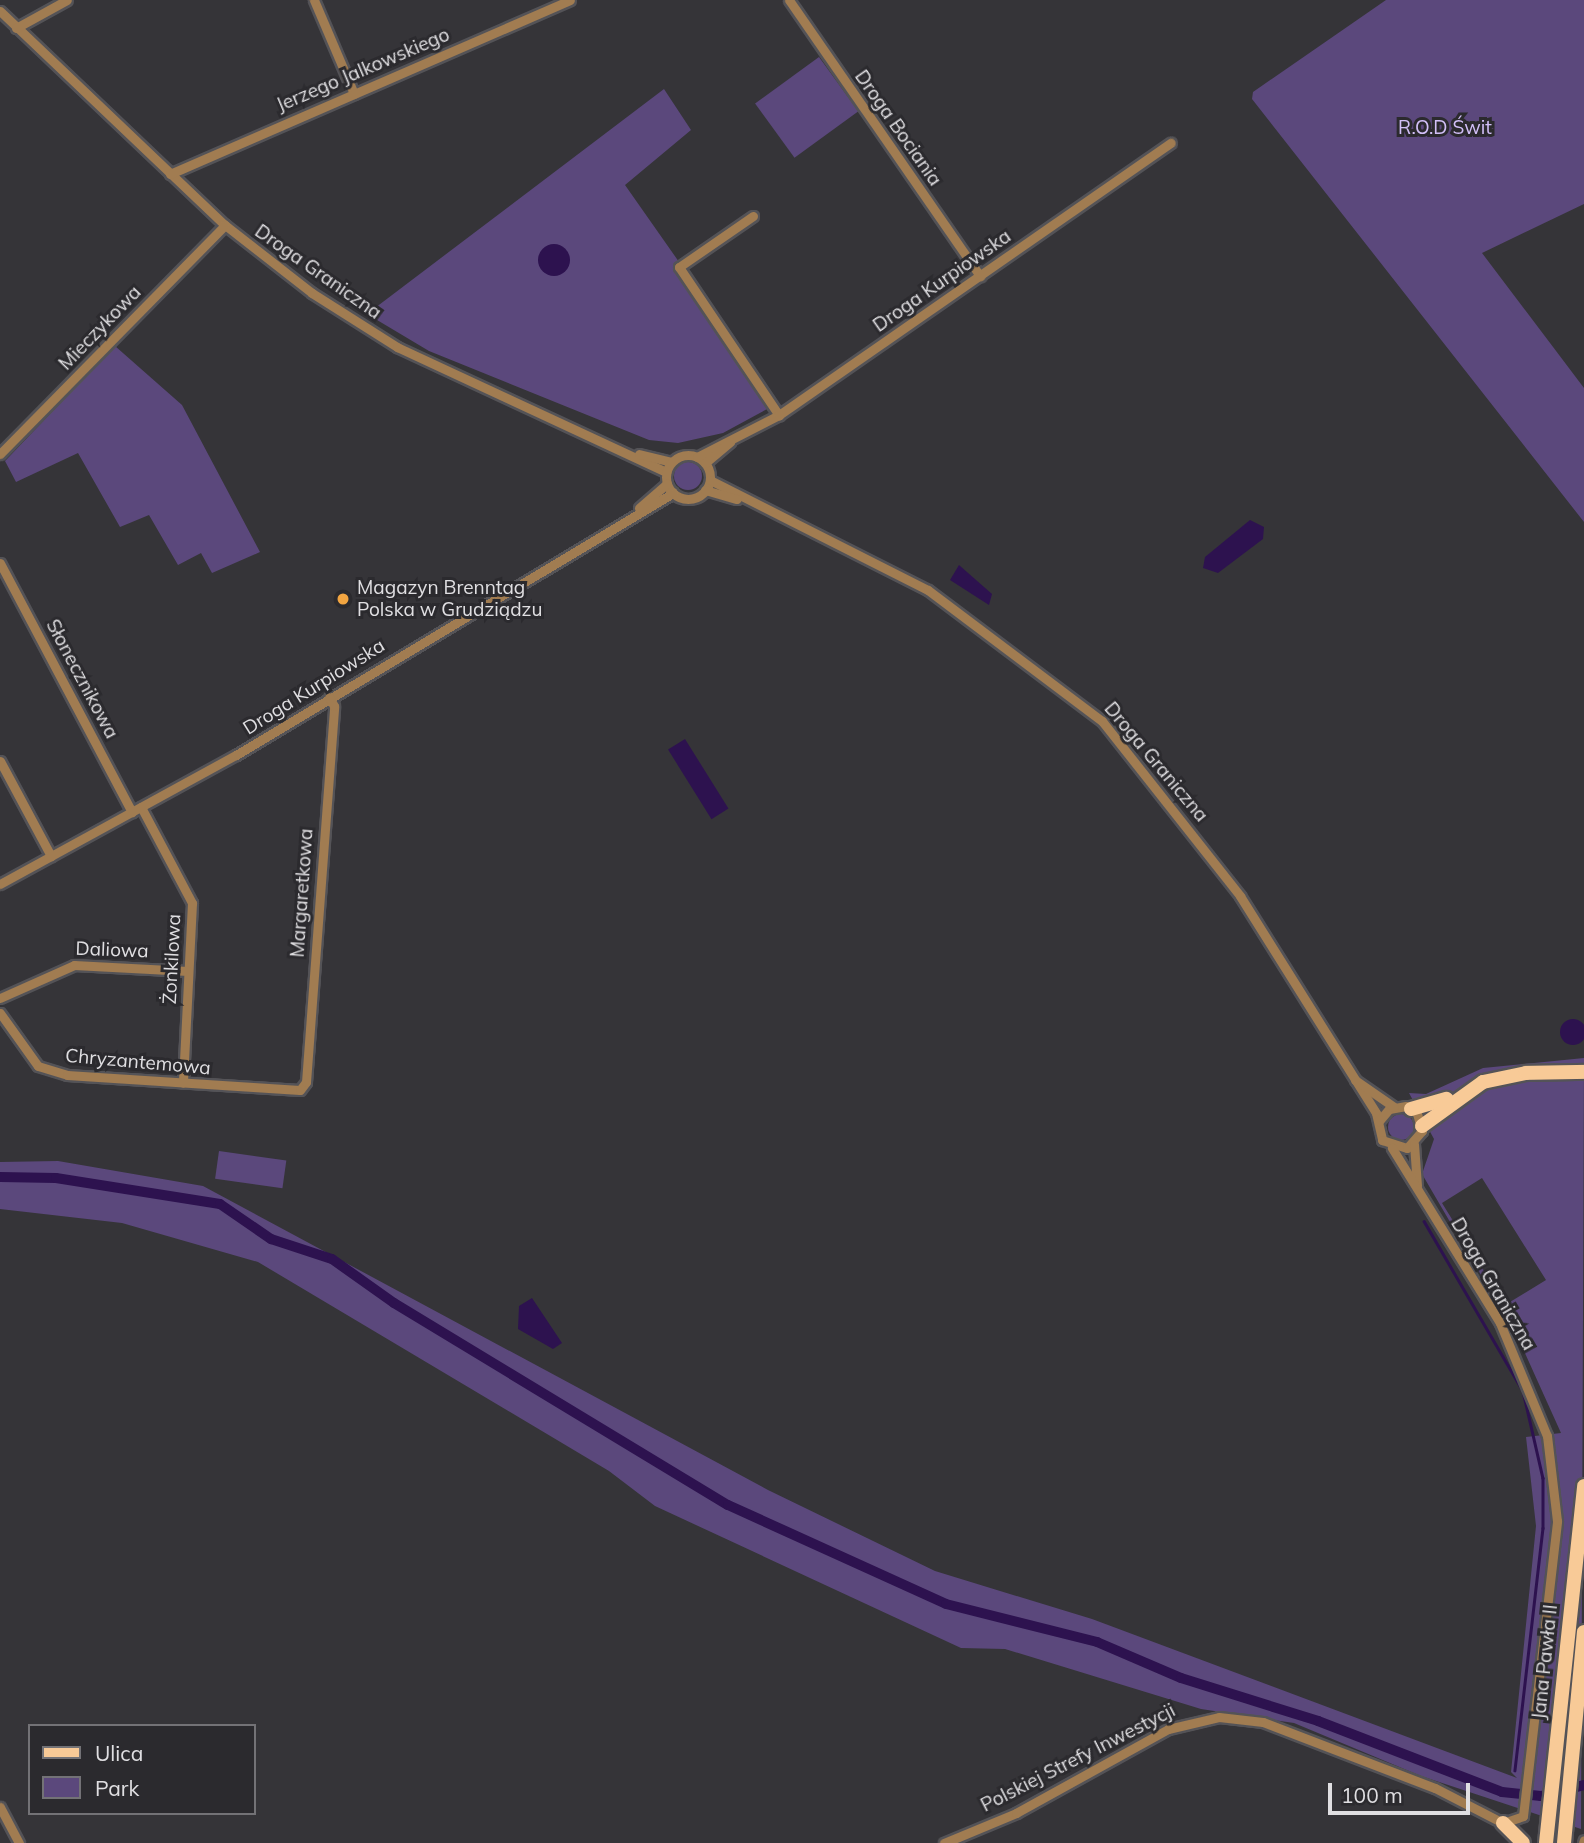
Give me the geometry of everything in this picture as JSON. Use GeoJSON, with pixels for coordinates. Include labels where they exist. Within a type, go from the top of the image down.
{"type":"FeatureCollection","features":[{"type":"Feature","properties":{"kind":"main road"},"geometry":{"type":"LineString","coordinates":[[1411,1109],[1497,1078],[1543,1072],[1584,1072]]}},
{"type":"Feature","properties":{"kind":"main road"},"geometry":{"type":"LineString","coordinates":[[1543,1072],[1584,1081]]}},
{"type":"Feature","properties":{"kind":"main road"},"geometry":{"type":"LineString","coordinates":[[1422,1126],[1461,1093]]}},
{"type":"Feature","properties":{"kind":"main road","name":"Jana Pawła II"},"geometry":{"type":"LineString","coordinates":[[1546,1843],[1584,1486]]}},
{"type":"Feature","properties":{"kind":"main road","name":"Jana Pawła II"},"geometry":{"type":"LineString","coordinates":[[1563,1843],[1584,1632]]}},
{"type":"Feature","properties":{"kind":"main road"},"geometry":{"type":"LineString","coordinates":[[1503,1823],[1523,1843]]}},
{"type":"Feature","properties":{"kind":"street"},"geometry":{"type":"LineString","coordinates":[[16,28],[67,0]]}},
{"type":"Feature","properties":{"kind":"street"},"geometry":{"type":"LineString","coordinates":[[314,0],[354,94]]}},
{"type":"Feature","properties":{"kind":"street","name":"Jerzego Jalkowskiego"},"geometry":{"type":"LineString","coordinates":[[170,174],[570,0]]}},
{"type":"Feature","properties":{"kind":"street","name":"Droga Bociania"},"geometry":{"type":"LineString","coordinates":[[789,0],[980,276]]}},
{"type":"Feature","properties":{"kind":"street","name":"Droga Graniczna"},"geometry":{"type":"LineString","coordinates":[[0,10],[170,174],[271,264],[397,346],[639,454],[666,472]]}},
{"type":"Feature","properties":{"kind":"street","name":"Droga Kurpiowska"},"geometry":{"type":"LineString","coordinates":[[697,457],[779,415],[1171,142]]}},
{"type":"Feature","properties":{"kind":"street"},"geometry":{"type":"LineString","coordinates":[[753,216],[679,267],[779,415]]}},
{"type":"Feature","properties":{"kind":"street","name":"Mieczykowa"},"geometry":{"type":"LineString","coordinates":[[0,454],[225,225]]}},
{"type":"Feature","properties":{"kind":"street","name":"Droga Kurpiowska"},"geometry":{"type":"LineString","coordinates":[[705,463],[730,441]]}},
{"type":"Feature","properties":{"kind":"street","name":"Droga Graniczna"},"geometry":{"type":"LineString","coordinates":[[639,454],[671,462]]}},
{"type":"Feature","properties":{"kind":"street"},"geometry":{"type":"LineString","coordinates":[[697,457],[705,463],[710,480],[705,490],[693,498],[673,493],[667,484],[666,472],[671,462],[697,457]]}},
{"type":"Feature","properties":{"kind":"street","name":"Droga Graniczna"},"geometry":{"type":"LineString","coordinates":[[710,480],[738,499],[928,590],[1102,721],[1233,886],[1380,1121]]}},
{"type":"Feature","properties":{"kind":"street","name":"Droga Kurpiowska"},"geometry":{"type":"LineString","coordinates":[[639,508],[667,484]]}},
{"type":"Feature","properties":{"kind":"street","name":"Droga Graniczna"},"geometry":{"type":"LineString","coordinates":[[705,490],[738,499]]}},
{"type":"Feature","properties":{"kind":"street","name":"Droga Kurpiowska"},"geometry":{"type":"LineString","coordinates":[[0,884],[137,809],[329,697],[639,508],[673,493]]}},
{"type":"Feature","properties":{"kind":"street","name":"Słonecznikowa"},"geometry":{"type":"LineString","coordinates":[[0,563],[137,809]]}},
{"type":"Feature","properties":{"kind":"street","name":"Margaretkowa"},"geometry":{"type":"LineString","coordinates":[[300,1090],[306,1083],[334,706],[329,697]]}},
{"type":"Feature","properties":{"kind":"street"},"geometry":{"type":"LineString","coordinates":[[0,761],[51,856]]}},
{"type":"Feature","properties":{"kind":"street","name":"Żonkilowa"},"geometry":{"type":"LineString","coordinates":[[137,809],[192,903],[183,1083]]}},
{"type":"Feature","properties":{"kind":"street","name":"Daliowa"},"geometry":{"type":"LineString","coordinates":[[0,998],[75,965],[188,971]]}},
{"type":"Feature","properties":{"kind":"street","name":"Chryzantemowa"},"geometry":{"type":"LineString","coordinates":[[0,1013],[23,1049],[51,1071],[300,1090]]}},
{"type":"Feature","properties":{"kind":"street","name":"Droga Graniczna"},"geometry":{"type":"LineString","coordinates":[[1351,1077],[1394,1107]]}},
{"type":"Feature","properties":{"kind":"street"},"geometry":{"type":"LineString","coordinates":[[1394,1107],[1411,1109],[1422,1126],[1414,1144],[1392,1148],[1380,1134],[1380,1121],[1394,1107]]}},
{"type":"Feature","properties":{"kind":"street","name":"Droga Graniczna"},"geometry":{"type":"LineString","coordinates":[[1414,1144],[1419,1194]]}},
{"type":"Feature","properties":{"kind":"street","name":"Droga Graniczna"},"geometry":{"type":"LineString","coordinates":[[1392,1148],[1500,1323],[1547,1436],[1557,1521],[1529,1783],[1526,1808],[1521,1819],[1503,1823]]}},
{"type":"Feature","properties":{"kind":"street","name":"Polskiej Strefy Inwestycji"},"geometry":{"type":"LineString","coordinates":[[944,1843],[1016,1813],[1168,1729],[1219,1717],[1264,1722],[1434,1788],[1503,1823]]}},
{"type":"Feature","properties":{"kind":"street"},"geometry":{"type":"LineString","coordinates":[[0,1807],[19,1843]]}},
{"type":"Feature","properties":{"kind":"green space","name":"R.O.D Świt"},"geometry":{"type":"Polygon","coordinates":[[[1386,0],[1584,0],[1584,204],[1482,253],[1584,388],[1584,522],[1252,99],[1253,92],[1386,0]]]}},
{"type":"Feature","properties":{"kind":"green space"},"geometry":{"type":"Polygon","coordinates":[[[819,57],[858,111],[794,158],[755,103],[819,57]]]}},
{"type":"Feature","properties":{"kind":"green space"},"geometry":{"type":"Polygon","coordinates":[[[664,89],[691,130],[625,185],[778,403],[723,433],[678,443],[649,440],[429,351],[367,314],[664,89]]]}},
{"type":"Feature","properties":{"kind":"green space"},"geometry":{"type":"Polygon","coordinates":[[[115,346],[182,405],[260,552],[212,573],[201,553],[178,565],[149,515],[120,527],[78,453],[16,482],[5,461],[115,346]]]}},
{"type":"Feature","properties":{"kind":"green space"},"geometry":{"type":"Polygon","coordinates":[[[688,462],[698,466],[702,476],[698,486],[688,490],[678,486],[674,476],[678,466],[688,462]]]}},
{"type":"Feature","properties":{"kind":"green space"},"geometry":{"type":"Polygon","coordinates":[[[1584,1058],[1581,1829],[1421,1776],[1294,1723],[1201,1709],[1005,1649],[961,1648],[655,1506],[609,1471],[258,1262],[122,1223],[0,1209],[0,1162],[58,1161],[203,1186],[768,1490],[935,1571],[1092,1619],[1517,1778],[1511,1772],[1536,1526],[1526,1437],[1561,1433],[1519,1340],[1422,1174],[1434,1139],[1409,1093],[1426,1094],[1483,1068],[1584,1058]],[[1482,1178],[1442,1203],[1505,1305],[1546,1280],[1482,1178]]]}},
{"type":"Feature","properties":{"kind":"green space"},"geometry":{"type":"Polygon","coordinates":[[[1401,1114],[1410,1118],[1414,1127],[1410,1136],[1401,1140],[1392,1136],[1388,1127],[1392,1118],[1401,1114]]]}},
{"type":"Feature","properties":{"kind":"green space"},"geometry":{"type":"Polygon","coordinates":[[[219,1151],[286,1160],[282,1188],[215,1179],[219,1151]]]}},
{"type":"Feature","properties":{"kind":"shaded area"},"geometry":{"type":"Polygon","coordinates":[[[554,244],[565,249],[570,260],[565,271],[554,276],[543,271],[538,260],[543,249],[554,244]]]}},
{"type":"Feature","properties":{"kind":"shaded area"},"geometry":{"type":"Polygon","coordinates":[[[1250,520],[1264,527],[1263,539],[1218,573],[1203,568],[1205,557],[1250,520]]]}},
{"type":"Feature","properties":{"kind":"shaded area"},"geometry":{"type":"Polygon","coordinates":[[[959,565],[992,594],[989,605],[950,580],[959,565]]]}},
{"type":"Feature","properties":{"kind":"shaded area"},"geometry":{"type":"Polygon","coordinates":[[[685,739],[728,809],[711,819],[668,750],[685,739]]]}},
{"type":"Feature","properties":{"kind":"shaded area"},"geometry":{"type":"Polygon","coordinates":[[[1573,1019],[1582,1023],[1585,1037],[1582,1041],[1573,1045],[1564,1041],[1560,1032],[1564,1023],[1573,1019]]]}},
{"type":"Feature","properties":{"kind":"shaded area"},"geometry":{"type":"Polygon","coordinates":[[[532,1298],[562,1343],[553,1349],[518,1329],[519,1306],[532,1298]]]}},
{"type":"Feature","properties":{"kind":"waterway"},"geometry":{"type":"LineString","coordinates":[[0,1177],[56,1178],[220,1204],[271,1239],[332,1259],[394,1303],[728,1505],[946,1604],[1097,1642],[1181,1678],[1318,1721],[1502,1792],[1541,1796],[1584,1785]]}},
{"type":"Feature","properties":{"kind":"waterway"},"geometry":{"type":"LineString","coordinates":[[1424,1221],[1523,1391],[1543,1478],[1543,1528],[1515,1770]]}},
{"type":"Feature","properties":{"kind":"place","name":"Magazyn Brenntag Polska w Grudziądzu"},"geometry":{"type":"Point","coordinates":[343,599]}}]}
